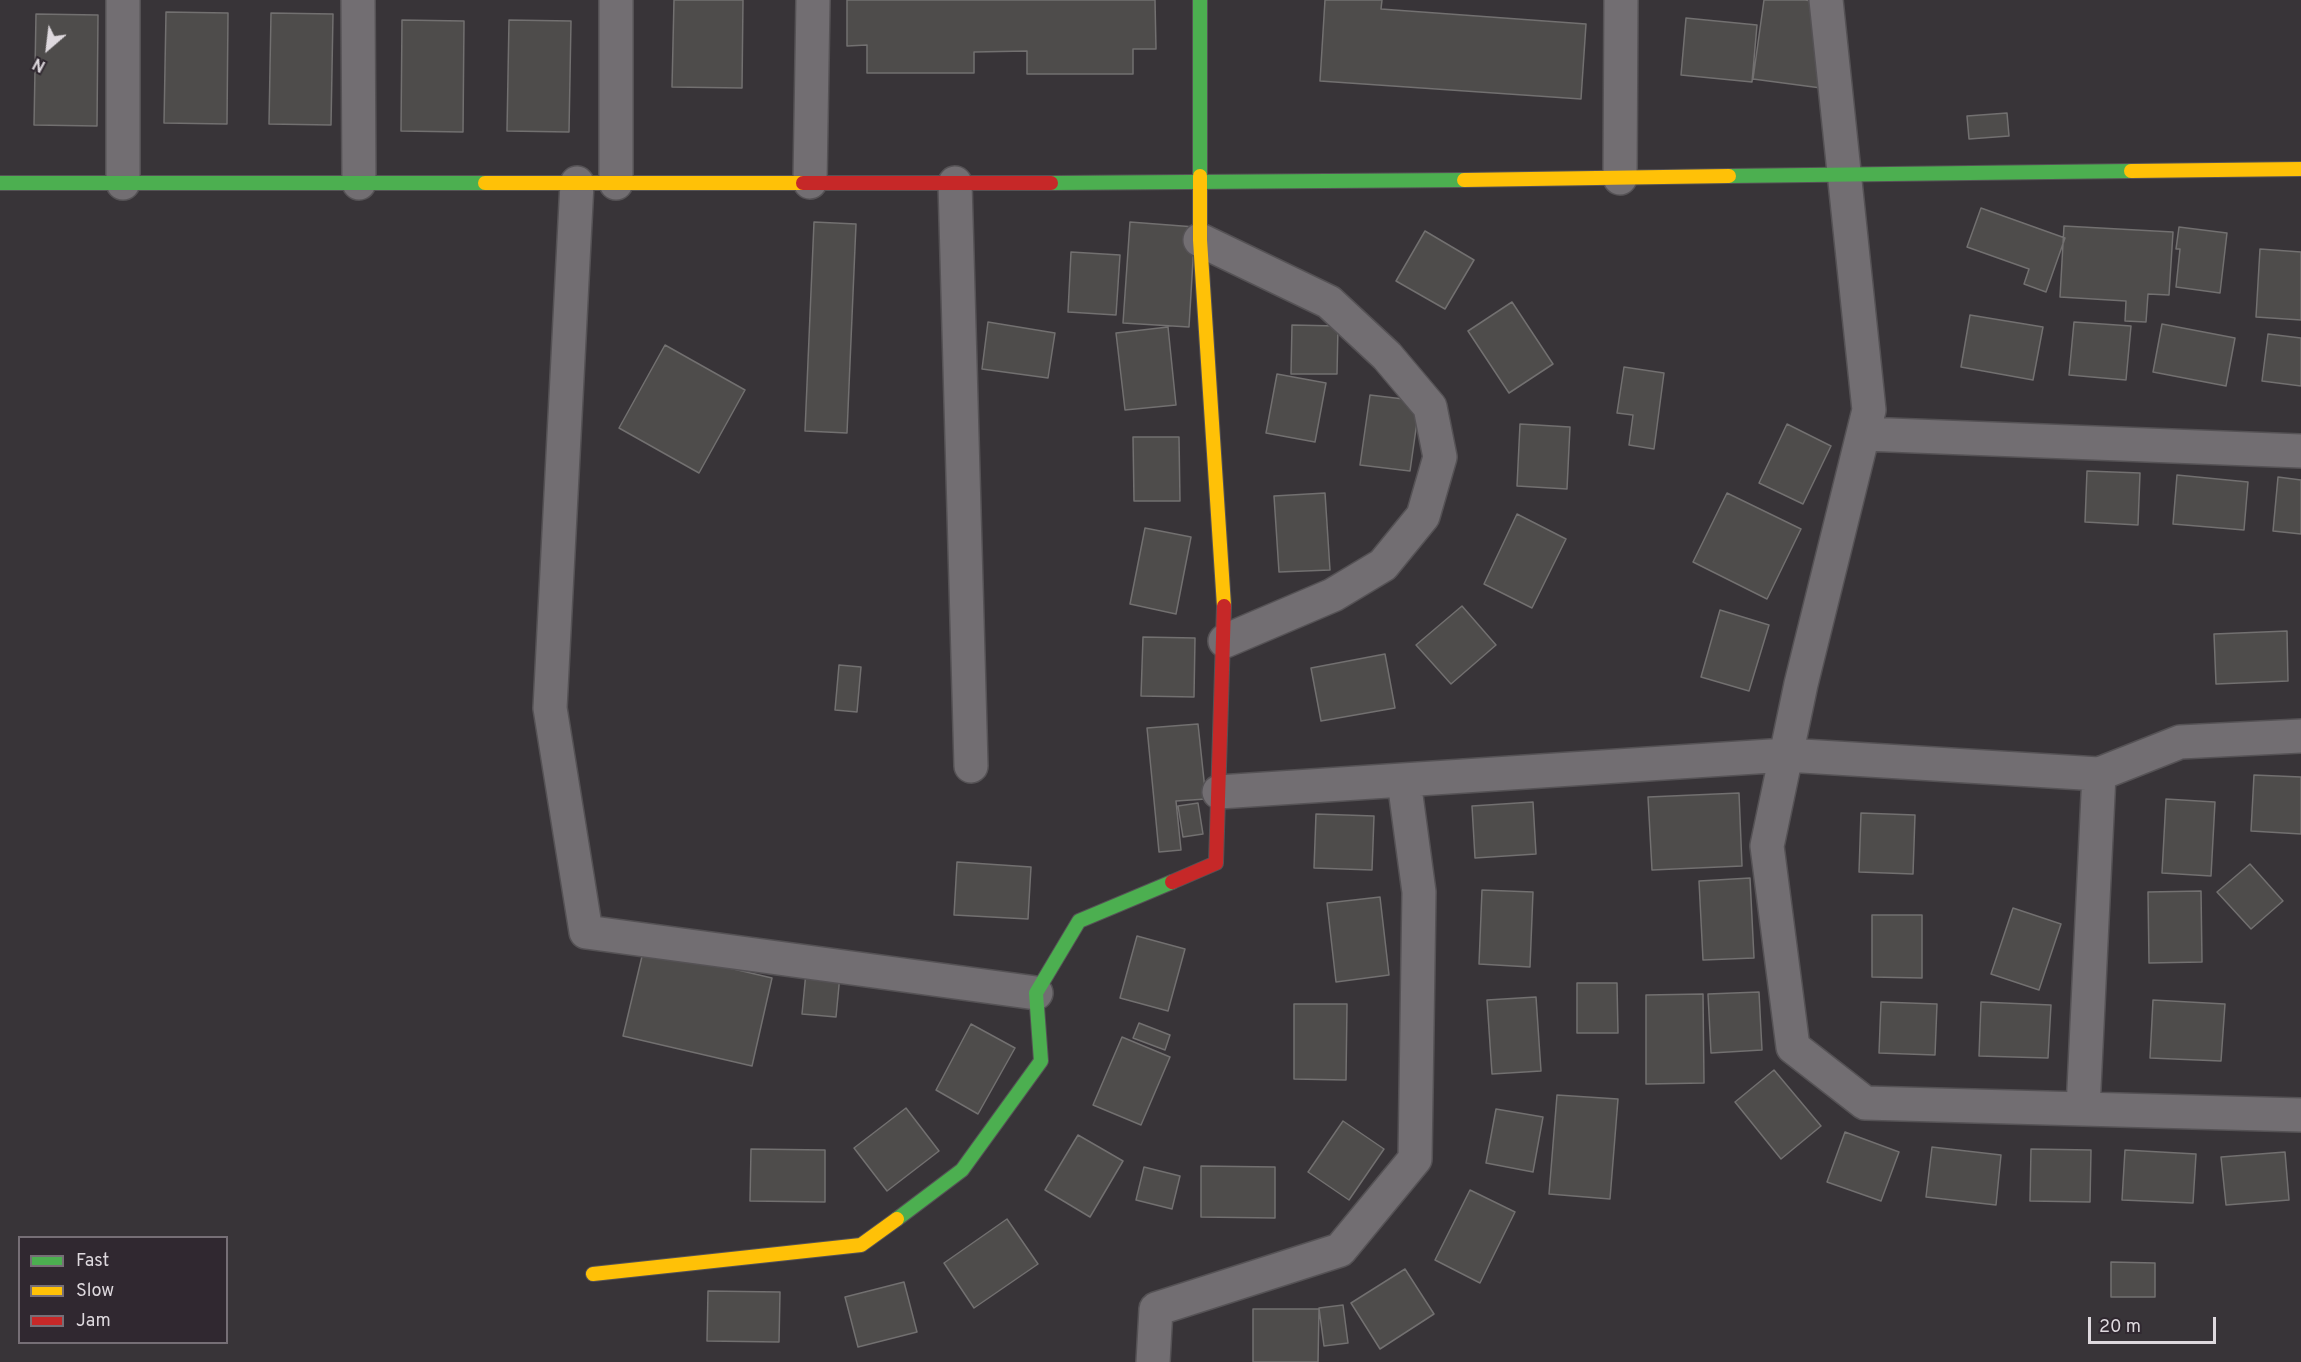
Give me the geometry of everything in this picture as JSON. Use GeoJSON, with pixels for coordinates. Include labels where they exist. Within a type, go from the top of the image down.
{"type":"FeatureCollection","features":[{"type":"Feature","properties":{"kind":"main road"},"geometry":{"type":"LineString","coordinates":[[593,1274],[861,1245],[962,1170],[1041,1061],[1036,993],[1079,921],[1216,863],[1225,641],[1200,240],[1200,0]]}},
{"type":"Feature","properties":{"kind":"main road"},"geometry":{"type":"LineString","coordinates":[[0,183],[1201,183],[2301,169]]}},
{"type":"Feature","properties":{"kind":"street"},"geometry":{"type":"LineString","coordinates":[[123,0],[123,183]]}},
{"type":"Feature","properties":{"kind":"street"},"geometry":{"type":"LineString","coordinates":[[358,0],[359,183]]}},
{"type":"Feature","properties":{"kind":"street"},"geometry":{"type":"LineString","coordinates":[[616,0],[616,183]]}},
{"type":"Feature","properties":{"kind":"street"},"geometry":{"type":"LineString","coordinates":[[810,182],[813,0]]}},
{"type":"Feature","properties":{"kind":"street"},"geometry":{"type":"LineString","coordinates":[[1620,177],[1621,0]]}},
{"type":"Feature","properties":{"kind":"street"},"geometry":{"type":"LineString","coordinates":[[1826,0],[1869,410],[1801,684],[1767,846],[1793,1047],[1865,1103],[2301,1115]]}},
{"type":"Feature","properties":{"kind":"street"},"geometry":{"type":"LineString","coordinates":[[577,183],[550,708],[586,932],[1036,993]]}},
{"type":"Feature","properties":{"kind":"street"},"geometry":{"type":"LineString","coordinates":[[955,183],[971,766]]}},
{"type":"Feature","properties":{"kind":"street"},"geometry":{"type":"LineString","coordinates":[[1200,240],[1329,303],[1387,356],[1430,407],[1440,457],[1423,516],[1383,565],[1333,595],[1225,641]]}},
{"type":"Feature","properties":{"kind":"street"},"geometry":{"type":"LineString","coordinates":[[1864,434],[2301,451]]}},
{"type":"Feature","properties":{"kind":"street"},"geometry":{"type":"LineString","coordinates":[[1219,792],[1786,756],[2099,774],[2180,742],[2301,736]]}},
{"type":"Feature","properties":{"kind":"street"},"geometry":{"type":"LineString","coordinates":[[2083,1109],[2099,774]]}},
{"type":"Feature","properties":{"kind":"street"},"geometry":{"type":"LineString","coordinates":[[1153,1362],[1156,1309],[1340,1250],[1414,1159],[1419,892],[1404,781]]}},
{"type":"Feature","properties":{"kind":"building"},"geometry":{"type":"Polygon","coordinates":[[[674,0],[743,0],[742,88],[672,87],[674,0]]]}},
{"type":"Feature","properties":{"kind":"building"},"geometry":{"type":"Polygon","coordinates":[[[847,0],[1155,0],[1156,49],[1133,49],[1133,74],[1027,74],[1027,51],[974,52],[974,73],[867,73],[867,45],[847,46],[847,0]]]}},
{"type":"Feature","properties":{"kind":"building"},"geometry":{"type":"Polygon","coordinates":[[[1325,0],[1382,0],[1381,9],[1586,24],[1581,99],[1320,81],[1325,0]]]}},
{"type":"Feature","properties":{"kind":"building"},"geometry":{"type":"Polygon","coordinates":[[[1764,0],[1805,0],[1832,4],[1821,88],[1753,79],[1764,0]]]}},
{"type":"Feature","properties":{"kind":"building"},"geometry":{"type":"Polygon","coordinates":[[[166,12],[228,13],[227,124],[164,123],[166,12]]]}},
{"type":"Feature","properties":{"kind":"building"},"geometry":{"type":"Polygon","coordinates":[[[271,13],[333,14],[331,125],[269,124],[271,13]]]}},
{"type":"Feature","properties":{"kind":"building"},"geometry":{"type":"Polygon","coordinates":[[[36,14],[98,15],[97,126],[34,125],[36,14]]]}},
{"type":"Feature","properties":{"kind":"building"},"geometry":{"type":"Polygon","coordinates":[[[1686,18],[1757,25],[1752,82],[1681,75],[1686,18]]]}},
{"type":"Feature","properties":{"kind":"building"},"geometry":{"type":"Polygon","coordinates":[[[402,20],[464,21],[463,132],[401,131],[402,20]]]}},
{"type":"Feature","properties":{"kind":"building"},"geometry":{"type":"Polygon","coordinates":[[[509,20],[571,21],[569,132],[507,131],[509,20]]]}},
{"type":"Feature","properties":{"kind":"building"},"geometry":{"type":"Polygon","coordinates":[[[2007,113],[2009,136],[1969,139],[1967,116],[2007,113]]]}},
{"type":"Feature","properties":{"kind":"building"},"geometry":{"type":"Polygon","coordinates":[[[1981,208],[2065,238],[2046,292],[2024,284],[2029,269],[1967,247],[1981,208]]]}},
{"type":"Feature","properties":{"kind":"building"},"geometry":{"type":"Polygon","coordinates":[[[814,222],[856,224],[847,433],[805,431],[814,222]]]}},
{"type":"Feature","properties":{"kind":"building"},"geometry":{"type":"Polygon","coordinates":[[[1130,222],[1195,227],[1189,327],[1123,323],[1130,222]]]}},
{"type":"Feature","properties":{"kind":"building"},"geometry":{"type":"Polygon","coordinates":[[[2064,226],[2173,232],[2169,295],[2148,294],[2146,322],[2125,321],[2126,301],[2060,297],[2064,226]]]}},
{"type":"Feature","properties":{"kind":"building"},"geometry":{"type":"Polygon","coordinates":[[[2179,227],[2227,233],[2220,293],[2176,287],[2180,249],[2176,249],[2179,227]]]}},
{"type":"Feature","properties":{"kind":"building"},"geometry":{"type":"Polygon","coordinates":[[[1425,231],[1474,260],[1445,309],[1396,281],[1425,231]]]}},
{"type":"Feature","properties":{"kind":"building"},"geometry":{"type":"Polygon","coordinates":[[[2260,249],[2301,252],[2301,320],[2256,317],[2260,249]]]}},
{"type":"Feature","properties":{"kind":"building"},"geometry":{"type":"Polygon","coordinates":[[[1071,252],[1120,255],[1116,315],[1068,312],[1071,252]]]}},
{"type":"Feature","properties":{"kind":"building"},"geometry":{"type":"Polygon","coordinates":[[[1512,302],[1553,364],[1509,393],[1468,331],[1512,302]]]}},
{"type":"Feature","properties":{"kind":"building"},"geometry":{"type":"Polygon","coordinates":[[[1970,315],[2043,327],[2033,380],[1961,367],[1970,315]]]}},
{"type":"Feature","properties":{"kind":"building"},"geometry":{"type":"Polygon","coordinates":[[[988,322],[1055,333],[1048,378],[982,369],[988,322]]]}},
{"type":"Feature","properties":{"kind":"building"},"geometry":{"type":"Polygon","coordinates":[[[2074,322],[2131,326],[2126,380],[2069,375],[2074,322]]]}},
{"type":"Feature","properties":{"kind":"building"},"geometry":{"type":"Polygon","coordinates":[[[2162,324],[2235,338],[2226,386],[2153,372],[2162,324]]]}},
{"type":"Feature","properties":{"kind":"building"},"geometry":{"type":"Polygon","coordinates":[[[1292,325],[1338,326],[1337,374],[1291,374],[1292,325]]]}},
{"type":"Feature","properties":{"kind":"building"},"geometry":{"type":"Polygon","coordinates":[[[1168,327],[1176,405],[1125,410],[1116,333],[1168,327]]]}},
{"type":"Feature","properties":{"kind":"building"},"geometry":{"type":"Polygon","coordinates":[[[2268,334],[2301,338],[2301,386],[2262,381],[2268,334]]]}},
{"type":"Feature","properties":{"kind":"building"},"geometry":{"type":"Polygon","coordinates":[[[665,345],[745,390],[699,473],[619,428],[665,345]]]}},
{"type":"Feature","properties":{"kind":"building"},"geometry":{"type":"Polygon","coordinates":[[[1624,367],[1664,373],[1654,449],[1629,445],[1633,415],[1617,413],[1624,367]]]}},
{"type":"Feature","properties":{"kind":"building"},"geometry":{"type":"Polygon","coordinates":[[[1277,374],[1326,383],[1315,442],[1266,433],[1277,374]]]}},
{"type":"Feature","properties":{"kind":"building"},"geometry":{"type":"Polygon","coordinates":[[[1370,395],[1420,401],[1410,471],[1360,465],[1370,395]]]}},
{"type":"Feature","properties":{"kind":"building"},"geometry":{"type":"Polygon","coordinates":[[[1520,424],[1570,427],[1567,489],[1517,486],[1520,424]]]}},
{"type":"Feature","properties":{"kind":"building"},"geometry":{"type":"Polygon","coordinates":[[[1787,424],[1831,446],[1803,504],[1759,483],[1787,424]]]}},
{"type":"Feature","properties":{"kind":"building"},"geometry":{"type":"Polygon","coordinates":[[[1133,437],[1179,437],[1180,501],[1134,501],[1133,437]]]}},
{"type":"Feature","properties":{"kind":"building"},"geometry":{"type":"Polygon","coordinates":[[[2087,471],[2140,473],[2138,525],[2085,522],[2087,471]]]}},
{"type":"Feature","properties":{"kind":"building"},"geometry":{"type":"Polygon","coordinates":[[[2177,475],[2248,482],[2244,530],[2173,524],[2177,475]]]}},
{"type":"Feature","properties":{"kind":"building"},"geometry":{"type":"Polygon","coordinates":[[[2278,477],[2301,480],[2301,534],[2273,531],[2278,477]]]}},
{"type":"Feature","properties":{"kind":"building"},"geometry":{"type":"Polygon","coordinates":[[[1325,493],[1330,570],[1279,572],[1274,496],[1325,493]]]}},
{"type":"Feature","properties":{"kind":"building"},"geometry":{"type":"Polygon","coordinates":[[[1727,493],[1801,529],[1767,599],[1693,562],[1727,493]]]}},
{"type":"Feature","properties":{"kind":"building"},"geometry":{"type":"Polygon","coordinates":[[[1517,514],[1566,539],[1532,608],[1484,584],[1517,514]]]}},
{"type":"Feature","properties":{"kind":"building"},"geometry":{"type":"Polygon","coordinates":[[[1145,528],[1191,537],[1176,614],[1130,604],[1145,528]]]}},
{"type":"Feature","properties":{"kind":"building"},"geometry":{"type":"Polygon","coordinates":[[[1462,606],[1496,645],[1451,684],[1416,645],[1462,606]]]}},
{"type":"Feature","properties":{"kind":"building"},"geometry":{"type":"Polygon","coordinates":[[[1720,610],[1769,625],[1749,691],[1701,677],[1720,610]]]}},
{"type":"Feature","properties":{"kind":"building"},"geometry":{"type":"Polygon","coordinates":[[[2287,631],[2288,681],[2216,684],[2214,634],[2287,631]]]}},
{"type":"Feature","properties":{"kind":"building"},"geometry":{"type":"Polygon","coordinates":[[[1143,637],[1195,638],[1194,697],[1141,696],[1143,637]]]}},
{"type":"Feature","properties":{"kind":"building"},"geometry":{"type":"Polygon","coordinates":[[[1385,654],[1395,708],[1321,721],[1311,668],[1385,654]]]}},
{"type":"Feature","properties":{"kind":"building"},"geometry":{"type":"Polygon","coordinates":[[[839,665],[861,667],[857,712],[835,710],[839,665]]]}},
{"type":"Feature","properties":{"kind":"building"},"geometry":{"type":"Polygon","coordinates":[[[1198,724],[1206,799],[1176,801],[1181,850],[1159,852],[1147,728],[1198,724]]]}},
{"type":"Feature","properties":{"kind":"building"},"geometry":{"type":"Polygon","coordinates":[[[2254,775],[2301,777],[2301,834],[2251,831],[2254,775]]]}},
{"type":"Feature","properties":{"kind":"building"},"geometry":{"type":"Polygon","coordinates":[[[1739,793],[1742,866],[1652,870],[1648,797],[1739,793]]]}},
{"type":"Feature","properties":{"kind":"building"},"geometry":{"type":"Polygon","coordinates":[[[2166,799],[2215,802],[2211,876],[2162,873],[2166,799]]]}},
{"type":"Feature","properties":{"kind":"building"},"geometry":{"type":"Polygon","coordinates":[[[1533,802],[1536,854],[1475,858],[1472,806],[1533,802]]]}},
{"type":"Feature","properties":{"kind":"building"},"geometry":{"type":"Polygon","coordinates":[[[1198,803],[1203,834],[1183,837],[1178,806],[1198,803]]]}},
{"type":"Feature","properties":{"kind":"building"},"geometry":{"type":"Polygon","coordinates":[[[1861,813],[1915,815],[1913,874],[1859,872],[1861,813]]]}},
{"type":"Feature","properties":{"kind":"building"},"geometry":{"type":"Polygon","coordinates":[[[1316,814],[1374,816],[1372,870],[1314,868],[1316,814]]]}},
{"type":"Feature","properties":{"kind":"building"},"geometry":{"type":"Polygon","coordinates":[[[957,862],[1031,867],[1028,919],[954,915],[957,862]]]}},
{"type":"Feature","properties":{"kind":"building"},"geometry":{"type":"Polygon","coordinates":[[[2250,864],[2283,901],[2251,929],[2217,892],[2250,864]]]}},
{"type":"Feature","properties":{"kind":"building"},"geometry":{"type":"Polygon","coordinates":[[[1750,878],[1754,958],[1703,960],[1699,881],[1750,878]]]}},
{"type":"Feature","properties":{"kind":"building"},"geometry":{"type":"Polygon","coordinates":[[[1482,890],[1533,892],[1530,967],[1479,964],[1482,890]]]}},
{"type":"Feature","properties":{"kind":"building"},"geometry":{"type":"Polygon","coordinates":[[[2201,891],[2202,962],[2149,963],[2148,892],[2201,891]]]}},
{"type":"Feature","properties":{"kind":"building"},"geometry":{"type":"Polygon","coordinates":[[[1380,897],[1389,975],[1336,982],[1327,903],[1380,897]]]}},
{"type":"Feature","properties":{"kind":"building"},"geometry":{"type":"Polygon","coordinates":[[[2013,908],[2061,924],[2039,990],[1991,974],[2013,908]]]}},
{"type":"Feature","properties":{"kind":"building"},"geometry":{"type":"Polygon","coordinates":[[[1872,915],[1922,915],[1922,978],[1872,977],[1872,915]]]}},
{"type":"Feature","properties":{"kind":"building"},"geometry":{"type":"Polygon","coordinates":[[[1137,936],[1185,949],[1168,1011],[1120,998],[1137,936]]]}},
{"type":"Feature","properties":{"kind":"building"},"geometry":{"type":"Polygon","coordinates":[[[644,948],[772,978],[752,1066],[623,1036],[644,948]]]}},
{"type":"Feature","properties":{"kind":"building"},"geometry":{"type":"Polygon","coordinates":[[[806,972],[840,975],[836,1017],[802,1014],[806,972]]]}},
{"type":"Feature","properties":{"kind":"building"},"geometry":{"type":"Polygon","coordinates":[[[1577,983],[1617,983],[1618,1033],[1577,1033],[1577,983]]]}},
{"type":"Feature","properties":{"kind":"building"},"geometry":{"type":"Polygon","coordinates":[[[1759,992],[1762,1050],[1711,1053],[1708,994],[1759,992]]]}},
{"type":"Feature","properties":{"kind":"building"},"geometry":{"type":"Polygon","coordinates":[[[1703,994],[1704,1083],[1646,1084],[1646,995],[1703,994]]]}},
{"type":"Feature","properties":{"kind":"building"},"geometry":{"type":"Polygon","coordinates":[[[1536,997],[1541,1071],[1492,1074],[1487,1000],[1536,997]]]}},
{"type":"Feature","properties":{"kind":"building"},"geometry":{"type":"Polygon","coordinates":[[[2153,1000],[2225,1004],[2221,1061],[2150,1058],[2153,1000]]]}},
{"type":"Feature","properties":{"kind":"building"},"geometry":{"type":"Polygon","coordinates":[[[1881,1002],[1937,1004],[1935,1055],[1879,1053],[1881,1002]]]}},
{"type":"Feature","properties":{"kind":"building"},"geometry":{"type":"Polygon","coordinates":[[[1981,1002],[2051,1005],[2048,1058],[1979,1056],[1981,1002]]]}},
{"type":"Feature","properties":{"kind":"building"},"geometry":{"type":"Polygon","coordinates":[[[1294,1004],[1347,1004],[1346,1080],[1294,1079],[1294,1004]]]}},
{"type":"Feature","properties":{"kind":"building"},"geometry":{"type":"Polygon","coordinates":[[[1139,1023],[1170,1035],[1165,1050],[1133,1038],[1139,1023]]]}},
{"type":"Feature","properties":{"kind":"building"},"geometry":{"type":"Polygon","coordinates":[[[971,1024],[1015,1048],[978,1114],[936,1090],[971,1024]]]}},
{"type":"Feature","properties":{"kind":"building"},"geometry":{"type":"Polygon","coordinates":[[[1122,1037],[1170,1057],[1141,1125],[1093,1105],[1122,1037]]]}},
{"type":"Feature","properties":{"kind":"building"},"geometry":{"type":"Polygon","coordinates":[[[1774,1070],[1821,1126],[1781,1159],[1735,1102],[1774,1070]]]}},
{"type":"Feature","properties":{"kind":"building"},"geometry":{"type":"Polygon","coordinates":[[[1557,1095],[1618,1099],[1610,1199],[1549,1194],[1557,1095]]]}},
{"type":"Feature","properties":{"kind":"building"},"geometry":{"type":"Polygon","coordinates":[[[906,1108],[939,1151],[887,1191],[854,1148],[906,1108]]]}},
{"type":"Feature","properties":{"kind":"building"},"geometry":{"type":"Polygon","coordinates":[[[1496,1109],[1543,1117],[1533,1172],[1486,1163],[1496,1109]]]}},
{"type":"Feature","properties":{"kind":"building"},"geometry":{"type":"Polygon","coordinates":[[[1343,1121],[1384,1149],[1349,1200],[1308,1172],[1343,1121]]]}},
{"type":"Feature","properties":{"kind":"building"},"geometry":{"type":"Polygon","coordinates":[[[1845,1132],[1899,1152],[1881,1201],[1827,1182],[1845,1132]]]}},
{"type":"Feature","properties":{"kind":"building"},"geometry":{"type":"Polygon","coordinates":[[[1078,1135],[1123,1161],[1090,1217],[1045,1190],[1078,1135]]]}},
{"type":"Feature","properties":{"kind":"building"},"geometry":{"type":"Polygon","coordinates":[[[1932,1147],[2001,1155],[1996,1205],[1926,1197],[1932,1147]]]}},
{"type":"Feature","properties":{"kind":"building"},"geometry":{"type":"Polygon","coordinates":[[[751,1149],[825,1150],[825,1202],[750,1201],[751,1149]]]}},
{"type":"Feature","properties":{"kind":"building"},"geometry":{"type":"Polygon","coordinates":[[[2031,1149],[2091,1150],[2090,1202],[2030,1201],[2031,1149]]]}},
{"type":"Feature","properties":{"kind":"building"},"geometry":{"type":"Polygon","coordinates":[[[2125,1150],[2196,1154],[2193,1203],[2122,1200],[2125,1150]]]}},
{"type":"Feature","properties":{"kind":"building"},"geometry":{"type":"Polygon","coordinates":[[[2285,1152],[2289,1200],[2226,1205],[2221,1157],[2285,1152]]]}},
{"type":"Feature","properties":{"kind":"building"},"geometry":{"type":"Polygon","coordinates":[[[1201,1166],[1275,1167],[1275,1218],[1201,1217],[1201,1166]]]}},
{"type":"Feature","properties":{"kind":"building"},"geometry":{"type":"Polygon","coordinates":[[[1144,1167],[1180,1176],[1172,1209],[1136,1200],[1144,1167]]]}},
{"type":"Feature","properties":{"kind":"building"},"geometry":{"type":"Polygon","coordinates":[[[1470,1190],[1515,1212],[1480,1283],[1435,1260],[1470,1190]]]}},
{"type":"Feature","properties":{"kind":"building"},"geometry":{"type":"Polygon","coordinates":[[[1007,1219],[1038,1264],[974,1308],[944,1263],[1007,1219]]]}},
{"type":"Feature","properties":{"kind":"building"},"geometry":{"type":"Polygon","coordinates":[[[2111,1262],[2155,1263],[2155,1297],[2111,1297],[2111,1262]]]}},
{"type":"Feature","properties":{"kind":"building"},"geometry":{"type":"Polygon","coordinates":[[[1405,1269],[1434,1314],[1380,1349],[1351,1303],[1405,1269]]]}},
{"type":"Feature","properties":{"kind":"building"},"geometry":{"type":"Polygon","coordinates":[[[904,1282],[917,1332],[858,1347],[845,1297],[904,1282]]]}},
{"type":"Feature","properties":{"kind":"building"},"geometry":{"type":"Polygon","coordinates":[[[708,1291],[780,1292],[779,1342],[707,1341],[708,1291]]]}},
{"type":"Feature","properties":{"kind":"building"},"geometry":{"type":"Polygon","coordinates":[[[1343,1305],[1348,1343],[1324,1346],[1319,1308],[1343,1305]]]}},
{"type":"Feature","properties":{"kind":"building"},"geometry":{"type":"Polygon","coordinates":[[[1253,1309],[1319,1309],[1318,1362],[1253,1362],[1253,1309]]]}},
{"type":"Feature","properties":{"kind":"traffic: fast"},"geometry":{"type":"LineString","coordinates":[[1200,0],[1200,176]]}},
{"type":"Feature","properties":{"kind":"traffic: fast"},"geometry":{"type":"LineString","coordinates":[[1729,176],[2131,171]]}},
{"type":"Feature","properties":{"kind":"traffic: fast"},"geometry":{"type":"LineString","coordinates":[[1051,183],[1464,180]]}},
{"type":"Feature","properties":{"kind":"traffic: fast"},"geometry":{"type":"LineString","coordinates":[[0,183],[485,183]]}},
{"type":"Feature","properties":{"kind":"traffic: fast"},"geometry":{"type":"LineString","coordinates":[[897,1219],[962,1170],[1041,1061],[1036,993],[1079,921],[1172,882]]}},
{"type":"Feature","properties":{"kind":"traffic: slow"},"geometry":{"type":"LineString","coordinates":[[2131,171],[2301,169]]}},
{"type":"Feature","properties":{"kind":"traffic: slow"},"geometry":{"type":"LineString","coordinates":[[1200,176],[1200,240],[1224,606]]}},
{"type":"Feature","properties":{"kind":"traffic: slow"},"geometry":{"type":"LineString","coordinates":[[1464,180],[1729,176]]}},
{"type":"Feature","properties":{"kind":"traffic: slow"},"geometry":{"type":"LineString","coordinates":[[485,183],[803,183]]}},
{"type":"Feature","properties":{"kind":"traffic: slow"},"geometry":{"type":"LineString","coordinates":[[593,1274],[861,1245],[897,1219]]}},
{"type":"Feature","properties":{"kind":"traffic: jam"},"geometry":{"type":"LineString","coordinates":[[803,183],[1051,183]]}},
{"type":"Feature","properties":{"kind":"traffic: jam"},"geometry":{"type":"LineString","coordinates":[[1172,882],[1216,863],[1224,606]]}}]}
